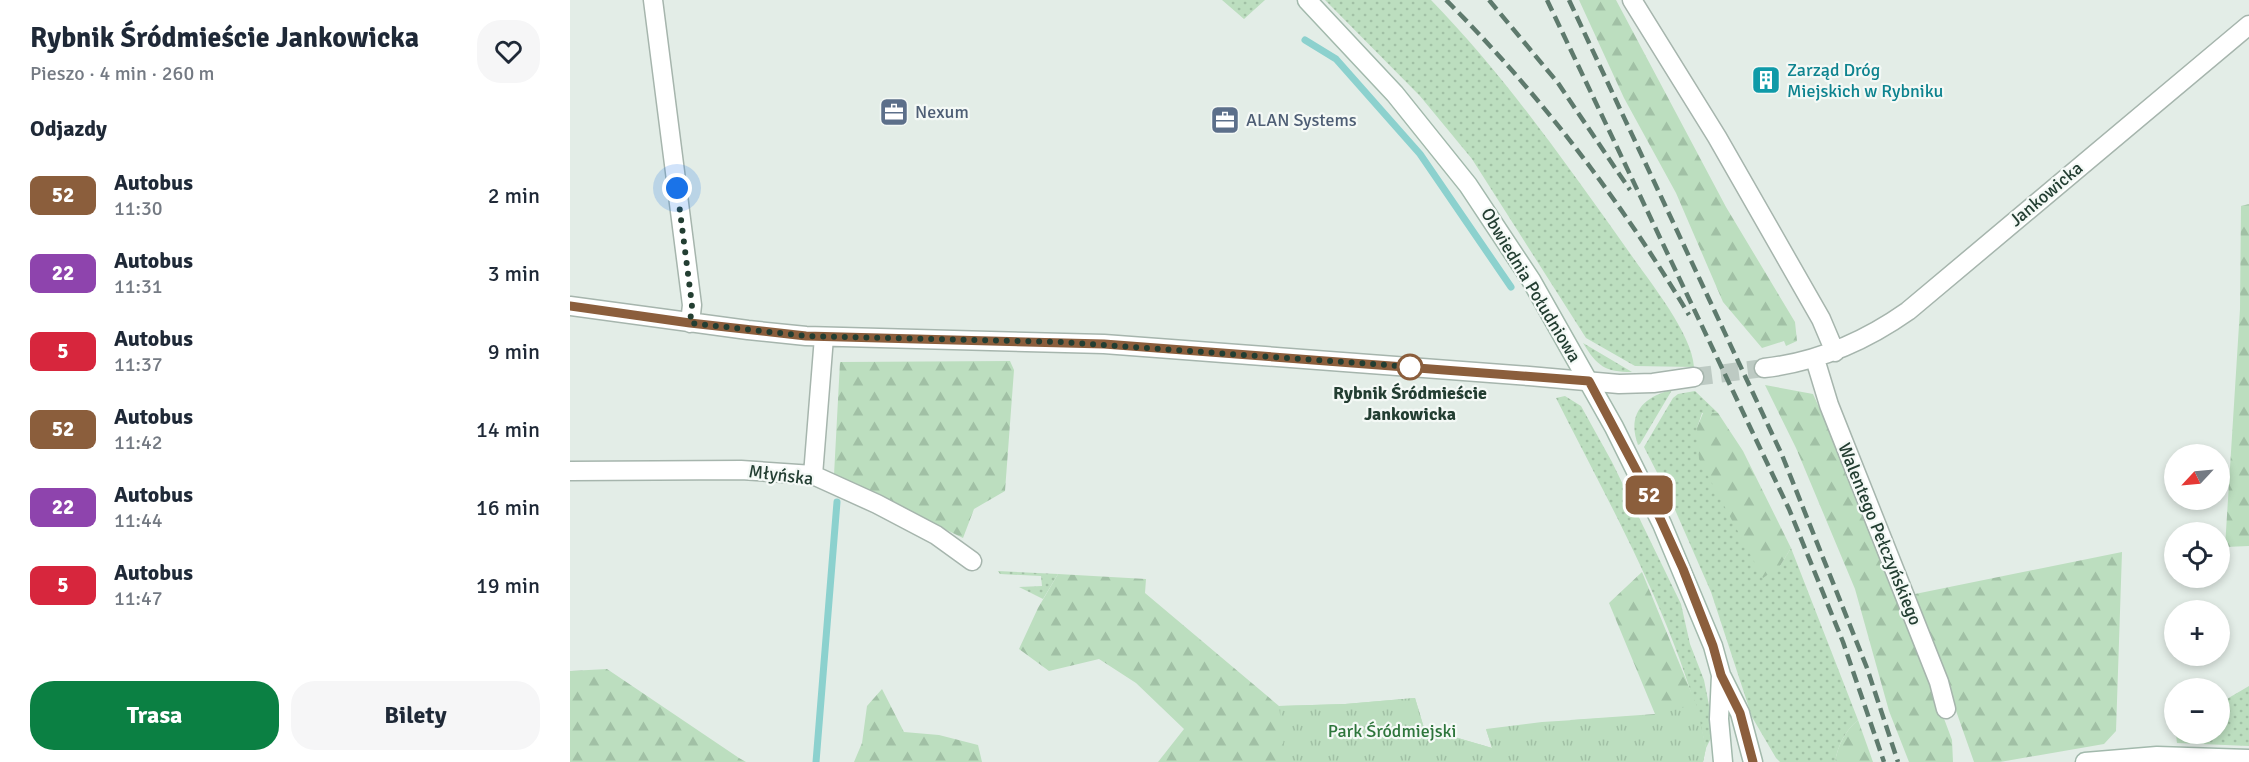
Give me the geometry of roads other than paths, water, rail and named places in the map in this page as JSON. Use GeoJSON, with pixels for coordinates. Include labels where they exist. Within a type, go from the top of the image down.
{"type":"FeatureCollection","features":[{"type":"Feature","properties":{"kind":"street"},"geometry":{"type":"LineString","coordinates":[[653,0],[690,294],[690,323]]}},
{"type":"Feature","properties":{"kind":"street","name":"Obwiednia Południowa"},"geometry":{"type":"LineString","coordinates":[[1307,0],[1337,29],[1395,94],[1468,185],[1517,257],[1630,456],[1662,524],[1706,625],[1721,675],[1740,713],[1753,762]]}},
{"type":"Feature","properties":{"kind":"street"},"geometry":{"type":"LineString","coordinates":[[1632,0],[1717,137],[1821,319],[1835,352]]}},
{"type":"Feature","properties":{"kind":"street","name":"Jankowicka"},"geometry":{"type":"LineString","coordinates":[[1764,368],[1791,365],[1835,352],[1868,337],[1908,311],[2249,25]]}},
{"type":"Feature","properties":{"kind":"street"},"geometry":{"type":"LineString","coordinates":[[570,306],[690,323],[824,337],[1104,344],[1636,384],[1694,377]]}},
{"type":"Feature","properties":{"kind":"street"},"geometry":{"type":"LineString","coordinates":[[813,475],[824,337]]}},
{"type":"Feature","properties":{"kind":"street","name":"Walentego Pełczyńskiego"},"geometry":{"type":"LineString","coordinates":[[1815,359],[1829,405],[1930,661],[1946,709]]}},
{"type":"Feature","properties":{"kind":"street","name":"Młyńska"},"geometry":{"type":"LineString","coordinates":[[570,471],[741,470],[813,475],[877,504],[936,536],[972,561]]}},
{"type":"Feature","properties":{"kind":"street","name":"Obwiednia Południowa"},"geometry":{"type":"LineString","coordinates":[[1721,675],[1719,719],[1723,762]]}},
{"type":"Feature","properties":{"kind":"street"},"geometry":{"type":"LineString","coordinates":[[2085,762],[2157,756],[2249,759]]}},
{"type":"Feature","properties":{"kind":"waterway"},"geometry":{"type":"LineString","coordinates":[[1305,40],[1336,59],[1420,154],[1511,287]]}},
{"type":"Feature","properties":{"kind":"waterway"},"geometry":{"type":"LineString","coordinates":[[816,762],[837,502]]}},
{"type":"Feature","properties":{"kind":"tunnel"},"geometry":{"type":"LineString","coordinates":[[1694,377],[1764,368]]}},
{"type":"Feature","properties":{"kind":"railway"},"geometry":{"type":"LineString","coordinates":[[1446,0],[1514,73],[1577,150],[1636,231],[1689,315]]}},
{"type":"Feature","properties":{"kind":"railway"},"geometry":{"type":"LineString","coordinates":[[1489,0],[1558,83],[1630,190]]}},
{"type":"Feature","properties":{"kind":"railway"},"geometry":{"type":"LineString","coordinates":[[1547,0],[1789,509],[1843,642],[1884,762]]}},
{"type":"Feature","properties":{"kind":"railway"},"geometry":{"type":"LineString","coordinates":[[1569,0],[1782,455],[1867,668],[1898,762]]}},
{"type":"Feature","properties":{"kind":"place","name":"Zarząd Dróg Miejskich w Rybniku"},"geometry":{"type":"Point","coordinates":[1766,80]}},
{"type":"Feature","properties":{"kind":"place","name":"Nexum"},"geometry":{"type":"Point","coordinates":[894,112]}},
{"type":"Feature","properties":{"kind":"place","name":"ALAN Systems"},"geometry":{"type":"Point","coordinates":[1225,120]}},
{"type":"Feature","properties":{"kind":"place","name":"Rybnik Śródmieście Jankowicka"},"geometry":{"type":"Point","coordinates":[1410,367]}},
{"type":"Feature","properties":{"kind":"park label","name":"Park Śródmiejski"},"geometry":{"type":"Point","coordinates":[1392,731]}}]}
